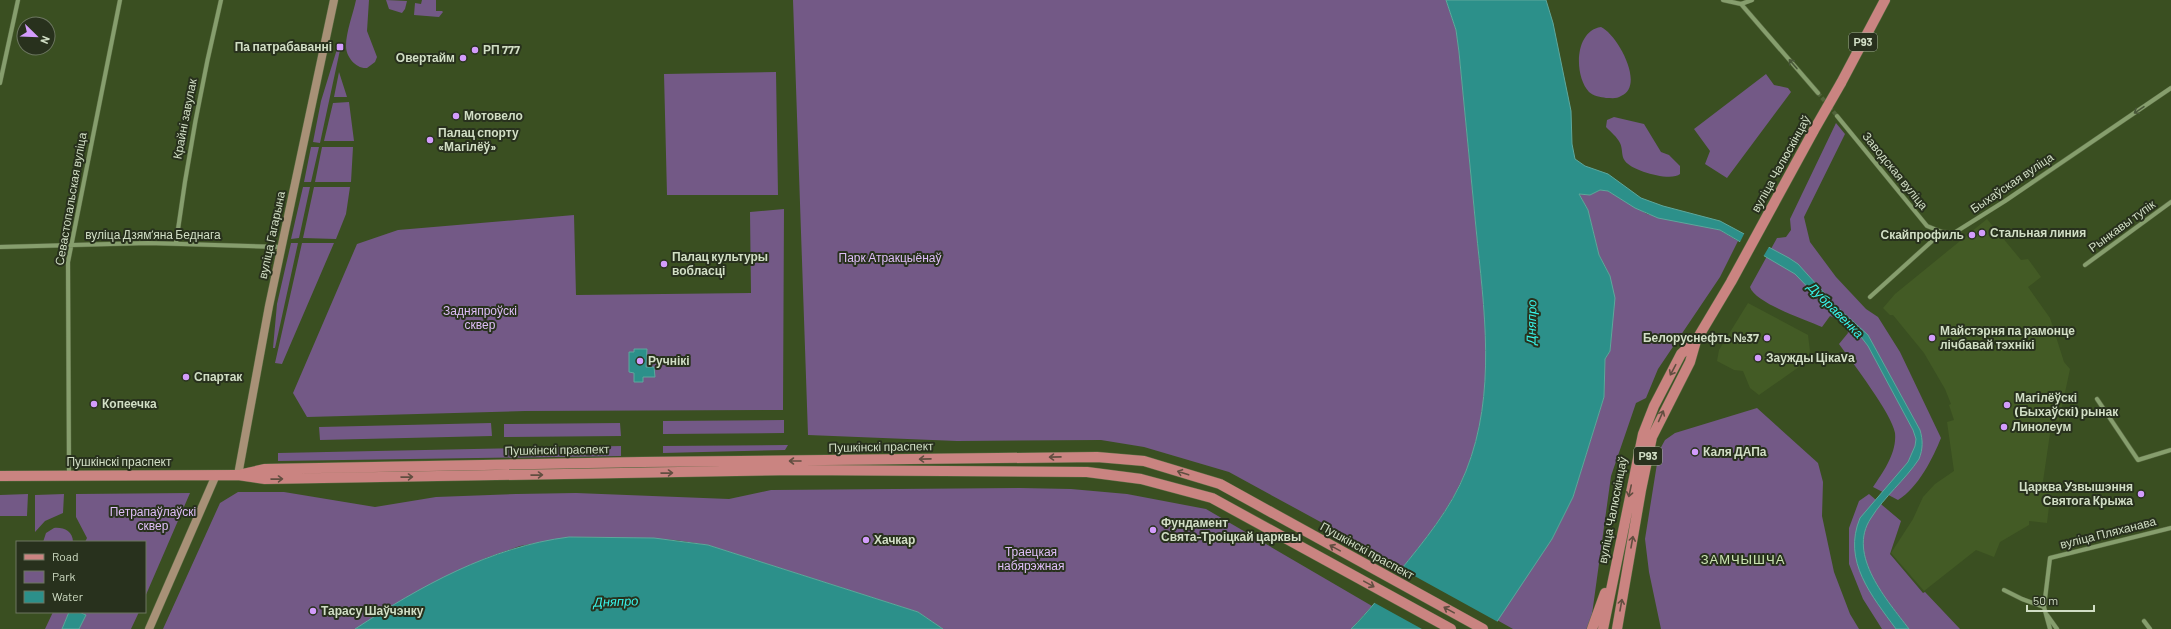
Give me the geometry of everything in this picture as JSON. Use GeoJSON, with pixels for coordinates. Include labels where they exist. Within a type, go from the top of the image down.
{"type":"FeatureCollection","features":[{"type":"Feature","properties":{"kind":"main road","name":"вуліца Гагарына"},"geometry":{"type":"LineString","coordinates":[[238,475],[281,247],[334,0]]}},
{"type":"Feature","properties":{"kind":"main road","name":"вуліца Чалюскінцаў"},"geometry":{"type":"LineString","coordinates":[[1617,629],[1641,490],[1652,437],[1690,362],[1697,339],[1731,282],[1885,0]]}},
{"type":"Feature","properties":{"kind":"main road","name":"вуліца Чалюскінцаў"},"geometry":{"type":"LineString","coordinates":[[1603,629],[1643,434],[1654,406],[1681,354],[1697,339]]}},
{"type":"Feature","properties":{"kind":"main road","name":"Пушкінскі праспект"},"geometry":{"type":"LineString","coordinates":[[238,475],[272,468],[634,462],[1097,457],[1144,461],[1220,484],[1483,629]]}},
{"type":"Feature","properties":{"kind":"main road","name":"Пушкінскі праспект"},"geometry":{"type":"LineString","coordinates":[[0,476],[238,475],[265,479],[796,470],[1087,472],[1141,479],[1212,498],[1450,629]]}},
{"type":"Feature","properties":{"kind":"main road"},"geometry":{"type":"LineString","coordinates":[[149,629],[216,475]]}},
{"type":"Feature","properties":{"kind":"main road"},"geometry":{"type":"LineString","coordinates":[[1592,629],[1620,543]]}},
{"type":"Feature","properties":{"kind":"street"},"geometry":{"type":"LineString","coordinates":[[0,83],[18,0]]}},
{"type":"Feature","properties":{"kind":"street","name":"Севастопальская вуліца"},"geometry":{"type":"LineString","coordinates":[[69,476],[68,262],[70,245],[120,0]]}},
{"type":"Feature","properties":{"kind":"street","name":"Крайні завулак"},"geometry":{"type":"LineString","coordinates":[[176,243],[187,160],[206,64],[221,0]]}},
{"type":"Feature","properties":{"kind":"street"},"geometry":{"type":"LineString","coordinates":[[1723,0],[1741,4],[1752,0]]}},
{"type":"Feature","properties":{"kind":"street"},"geometry":{"type":"LineString","coordinates":[[1741,4],[1818,93]]}},
{"type":"Feature","properties":{"kind":"street","name":"Быхаўская вуліца"},"geometry":{"type":"LineString","coordinates":[[1942,232],[1954,233],[2005,201],[2171,88]]}},
{"type":"Feature","properties":{"kind":"street","name":"Заводская вуліца"},"geometry":{"type":"LineString","coordinates":[[1837,116],[1927,226],[1942,232]]}},
{"type":"Feature","properties":{"kind":"street","name":"Рынкавы тупік"},"geometry":{"type":"LineString","coordinates":[[2085,265],[2171,202]]}},
{"type":"Feature","properties":{"kind":"street"},"geometry":{"type":"LineString","coordinates":[[1870,297],[1942,232]]}},
{"type":"Feature","properties":{"kind":"street","name":"вуліца Дзямʼяна Беднага"},"geometry":{"type":"LineString","coordinates":[[0,247],[176,243],[281,247]]}},
{"type":"Feature","properties":{"kind":"street"},"geometry":{"type":"LineString","coordinates":[[2097,399],[2138,460],[2171,450]]}},
{"type":"Feature","properties":{"kind":"street","name":"вуліца Пляханава"},"geometry":{"type":"LineString","coordinates":[[2044,609],[2050,558],[2171,528]]}},
{"type":"Feature","properties":{"kind":"street"},"geometry":{"type":"LineString","coordinates":[[2004,590],[2044,609],[2057,629]]}},
{"type":"Feature","properties":{"kind":"street"},"geometry":{"type":"LineString","coordinates":[[2044,609],[2050,629]]}},
{"type":"Feature","properties":{"kind":"street"},"geometry":{"type":"LineString","coordinates":[[2144,621],[2150,629]]}},
{"type":"Feature","properties":{"kind":"shaded area","name":"Магілёўскі (Быхаўскі) рынак"},"geometry":{"type":"Polygon","coordinates":[[[1987,219],[2021,260],[2028,259],[2041,277],[2028,287],[2050,318],[2064,362],[2070,369],[2059,421],[2052,420],[2042,488],[2051,490],[2047,523],[2029,521],[2029,525],[2000,542],[1994,557],[1976,550],[1924,591],[1891,553],[1913,519],[1923,497],[1935,484],[1954,471],[1947,422],[1954,420],[1949,405],[1951,404],[1945,389],[1924,353],[1893,315],[1890,315],[1883,308],[1895,294],[1987,219]]]}},
{"type":"Feature","properties":{"kind":"shaded area"},"geometry":{"type":"Polygon","coordinates":[[[1748,303],[1808,335],[1810,351],[1806,362],[1759,395],[1750,388],[1743,371],[1734,370],[1717,361],[1719,350],[1748,303]]]}},
{"type":"Feature","properties":{"kind":"green space"},"geometry":{"type":"Polygon","coordinates":[[[356,0],[369,0],[367,31],[377,57],[375,62],[367,68],[359,67],[352,62],[346,50],[347,35],[356,0]]]}},
{"type":"Feature","properties":{"kind":"green space"},"geometry":{"type":"Polygon","coordinates":[[[386,0],[407,1],[405,9],[402,13],[389,9],[386,0]]]}},
{"type":"Feature","properties":{"kind":"green space"},"geometry":{"type":"Polygon","coordinates":[[[422,0],[436,0],[436,11],[443,12],[439,17],[414,15],[415,3],[421,4],[422,0]]]}},
{"type":"Feature","properties":{"kind":"green space","name":"Парк Атракцыёнаў"},"geometry":{"type":"Polygon","coordinates":[[[793,0],[1446,0],[1456,30],[1459,52],[1485,321],[1485,382],[1482,412],[1476,442],[1466,471],[1446,510],[1403,567],[1229,472],[1144,447],[1101,440],[957,441],[808,435],[793,0]]]}},
{"type":"Feature","properties":{"kind":"green space"},"geometry":{"type":"Polygon","coordinates":[[[1601,27],[1614,39],[1621,49],[1630,72],[1631,82],[1628,90],[1618,98],[1606,98],[1589,92],[1584,85],[1581,76],[1579,55],[1581,45],[1592,30],[1601,27]]]}},
{"type":"Feature","properties":{"kind":"green space"},"geometry":{"type":"Polygon","coordinates":[[[337,49],[340,50],[320,143],[313,142],[321,101],[337,49]]]}},
{"type":"Feature","properties":{"kind":"green space"},"geometry":{"type":"Polygon","coordinates":[[[339,72],[347,97],[334,97],[339,72]]]}},
{"type":"Feature","properties":{"kind":"green space"},"geometry":{"type":"Polygon","coordinates":[[[776,72],[778,195],[667,195],[664,74],[776,72]]]}},
{"type":"Feature","properties":{"kind":"green space"},"geometry":{"type":"Polygon","coordinates":[[[1766,74],[1774,85],[1788,88],[1791,92],[1727,178],[1705,164],[1710,151],[1694,129],[1766,74]]]}},
{"type":"Feature","properties":{"kind":"green space"},"geometry":{"type":"Polygon","coordinates":[[[349,102],[354,141],[324,141],[333,103],[349,102]]]}},
{"type":"Feature","properties":{"kind":"green space"},"geometry":{"type":"Polygon","coordinates":[[[1614,117],[1644,124],[1661,152],[1669,155],[1680,166],[1680,174],[1669,177],[1660,176],[1643,172],[1629,165],[1622,155],[1619,141],[1606,127],[1607,120],[1614,117]]]}},
{"type":"Feature","properties":{"kind":"green space"},"geometry":{"type":"Polygon","coordinates":[[[1836,123],[1845,134],[1804,217],[1810,242],[1836,277],[1866,309],[1878,317],[1900,352],[1941,438],[1924,472],[1912,488],[1898,500],[1873,487],[1892,455],[1895,433],[1887,414],[1879,401],[1839,344],[1848,333],[1844,324],[1840,320],[1830,316],[1822,327],[1771,305],[1754,293],[1750,287],[1777,238],[1786,237],[1791,230],[1790,219],[1836,123]]]}},
{"type":"Feature","properties":{"kind":"green space"},"geometry":{"type":"Polygon","coordinates":[[[311,147],[319,147],[311,182],[304,182],[311,147]]]}},
{"type":"Feature","properties":{"kind":"green space"},"geometry":{"type":"Polygon","coordinates":[[[322,147],[353,147],[351,182],[315,182],[322,147]]]}},
{"type":"Feature","properties":{"kind":"green space"},"geometry":{"type":"Polygon","coordinates":[[[303,187],[310,187],[299,238],[291,239],[303,187]]]}},
{"type":"Feature","properties":{"kind":"green space"},"geometry":{"type":"Polygon","coordinates":[[[314,187],[350,187],[346,214],[336,239],[303,238],[314,187]]]}},
{"type":"Feature","properties":{"kind":"green space"},"geometry":{"type":"Polygon","coordinates":[[[1600,190],[1608,191],[1647,214],[1720,230],[1738,241],[1720,277],[1658,369],[1646,398],[1636,403],[1611,476],[1590,629],[1513,629],[1497,620],[1552,539],[1573,497],[1604,397],[1605,359],[1610,351],[1612,330],[1610,276],[1599,255],[1588,210],[1579,194],[1590,195],[1600,190]]]}},
{"type":"Feature","properties":{"kind":"green space","name":"Задняпроўскі сквер"},"geometry":{"type":"Polygon","coordinates":[[[784,209],[783,410],[525,411],[307,417],[293,393],[357,244],[398,230],[574,215],[576,295],[751,293],[750,212],[784,209]]]}},
{"type":"Feature","properties":{"kind":"green space"},"geometry":{"type":"Polygon","coordinates":[[[291,243],[298,243],[275,348],[273,348],[277,304],[291,243]]]}},
{"type":"Feature","properties":{"kind":"green space"},"geometry":{"type":"Polygon","coordinates":[[[302,243],[334,243],[282,364],[275,363],[302,243]]]}},
{"type":"Feature","properties":{"kind":"green space"},"geometry":{"type":"Polygon","coordinates":[[[1757,408],[1818,463],[1823,482],[1822,516],[1834,572],[1850,614],[1859,629],[1661,629],[1649,572],[1645,539],[1659,451],[1665,440],[1675,433],[1757,408]]]}},
{"type":"Feature","properties":{"kind":"green space"},"geometry":{"type":"Polygon","coordinates":[[[784,420],[784,433],[663,434],[663,421],[784,420]]]}},
{"type":"Feature","properties":{"kind":"green space"},"geometry":{"type":"Polygon","coordinates":[[[491,423],[492,436],[320,440],[319,427],[491,423]]]}},
{"type":"Feature","properties":{"kind":"green space"},"geometry":{"type":"Polygon","coordinates":[[[620,423],[621,436],[504,437],[504,424],[620,423]]]}},
{"type":"Feature","properties":{"kind":"green space"},"geometry":{"type":"Polygon","coordinates":[[[788,445],[785,450],[663,453],[663,446],[788,445]]]}},
{"type":"Feature","properties":{"kind":"green space"},"geometry":{"type":"Polygon","coordinates":[[[621,446],[621,456],[278,461],[278,453],[621,446]]]}},
{"type":"Feature","properties":{"kind":"green space","name":"Траецкая набярэжная"},"geometry":{"type":"Polygon","coordinates":[[[1071,489],[1127,494],[1206,509],[1372,606],[1351,629],[943,629],[918,612],[708,545],[675,540],[569,537],[520,546],[486,558],[447,576],[355,629],[163,629],[220,503],[238,492],[284,492],[375,507],[436,497],[516,494],[576,493],[729,499],[771,490],[1071,489]]]}},
{"type":"Feature","properties":{"kind":"green space","name":"Петрапаўлаўскі сквер"},"geometry":{"type":"Polygon","coordinates":[[[190,493],[146,595],[146,541],[86,541],[87,538],[76,517],[76,494],[190,493]]]}},
{"type":"Feature","properties":{"kind":"green space"},"geometry":{"type":"Polygon","coordinates":[[[28,494],[27,516],[0,516],[0,495],[28,494]]]}},
{"type":"Feature","properties":{"kind":"green space"},"geometry":{"type":"Polygon","coordinates":[[[64,494],[63,513],[45,521],[35,532],[35,495],[64,494]]]}},
{"type":"Feature","properties":{"kind":"green space"},"geometry":{"type":"Polygon","coordinates":[[[1869,494],[1901,521],[1890,554],[1923,593],[1925,592],[1960,629],[1882,629],[1863,599],[1849,564],[1849,528],[1859,501],[1869,494]]]}},
{"type":"Feature","properties":{"kind":"green space"},"geometry":{"type":"Polygon","coordinates":[[[54,528],[61,528],[69,532],[73,538],[73,541],[43,541],[46,533],[54,528]]]}},
{"type":"Feature","properties":{"kind":"green space"},"geometry":{"type":"Polygon","coordinates":[[[53,613],[69,613],[62,629],[45,629],[53,613]]]}},
{"type":"Feature","properties":{"kind":"green space"},"geometry":{"type":"Polygon","coordinates":[[[81,613],[139,613],[131,629],[79,629],[86,615],[81,613]]]}},
{"type":"Feature","properties":{"kind":"water"},"geometry":{"type":"Polygon","coordinates":[[[1446,0],[1546,0],[1553,23],[1571,111],[1572,144],[1575,159],[1585,166],[1608,174],[1641,198],[1663,206],[1720,221],[1789,258],[1798,264],[1836,306],[1868,335],[1920,430],[1922,437],[1922,448],[1919,459],[1876,510],[1865,532],[1863,547],[1866,562],[1873,577],[1881,591],[1909,629],[1896,629],[1869,591],[1857,563],[1855,534],[1860,518],[1908,462],[1915,446],[1916,439],[1913,430],[1868,346],[1855,329],[1825,305],[1795,274],[1720,230],[1658,218],[1635,208],[1608,191],[1600,190],[1590,195],[1579,194],[1588,210],[1599,255],[1610,276],[1615,298],[1610,351],[1605,359],[1604,397],[1573,497],[1552,539],[1492,629],[1351,629],[1376,601],[1418,548],[1453,498],[1466,471],[1476,441],[1482,412],[1486,351],[1485,320],[1459,52],[1456,30],[1446,0]]]}},
{"type":"Feature","properties":{"kind":"water"},"geometry":{"type":"Polygon","coordinates":[[[634,349],[647,349],[646,367],[654,367],[655,377],[643,377],[643,382],[634,382],[634,373],[629,372],[629,352],[634,352],[634,349]]]}},
{"type":"Feature","properties":{"kind":"water","name":"Дняпро"},"geometry":{"type":"Polygon","coordinates":[[[569,537],[654,538],[708,545],[918,612],[943,629],[355,629],[405,598],[484,559],[540,542],[569,537]]]}},
{"type":"Feature","properties":{"kind":"water"},"geometry":{"type":"Polygon","coordinates":[[[69,613],[81,613],[86,615],[79,629],[62,629],[69,613]]]}},
{"type":"Feature","properties":{"kind":"pier"},"geometry":{"type":"Polygon","coordinates":[[[1745,232],[1770,245],[1763,257],[1739,244],[1745,232]]]}},
{"type":"Feature","properties":{"kind":"pier"},"geometry":{"type":"Polygon","coordinates":[[[1400,568],[1498,622],[1494,629],[1422,629],[1373,602],[1400,568]]]}},
{"type":"Feature","properties":{"kind":"tunnel"},"geometry":{"type":"LineString","coordinates":[[1818,93],[1837,116]]}},
{"type":"Feature","properties":{"kind":"place","name":"Па патрабаванні"},"geometry":{"type":"Point","coordinates":[340,47]}},
{"type":"Feature","properties":{"kind":"place","name":"РП 777"},"geometry":{"type":"Point","coordinates":[475,50]}},
{"type":"Feature","properties":{"kind":"place","name":"Овертайм"},"geometry":{"type":"Point","coordinates":[463,58]}},
{"type":"Feature","properties":{"kind":"place","name":"Мотовело"},"geometry":{"type":"Point","coordinates":[456,116]}},
{"type":"Feature","properties":{"kind":"place","name":"Палац спорту «Магілёў»"},"geometry":{"type":"Point","coordinates":[430,140]}},
{"type":"Feature","properties":{"kind":"place","name":"Стальная линия"},"geometry":{"type":"Point","coordinates":[1982,233]}},
{"type":"Feature","properties":{"kind":"place","name":"Скайпрофиль"},"geometry":{"type":"Point","coordinates":[1972,235]}},
{"type":"Feature","properties":{"kind":"place","name":"Палац культуры вобласці"},"geometry":{"type":"Point","coordinates":[664,264]}},
{"type":"Feature","properties":{"kind":"place","name":"Белоруснефть №37"},"geometry":{"type":"Point","coordinates":[1767,338]}},
{"type":"Feature","properties":{"kind":"place","name":"Майстэрня па рамонце лічбавай тэхнікі"},"geometry":{"type":"Point","coordinates":[1932,338]}},
{"type":"Feature","properties":{"kind":"place","name":"Заужды ЦікаVа"},"geometry":{"type":"Point","coordinates":[1758,358]}},
{"type":"Feature","properties":{"kind":"place","name":"Ручнікі"},"geometry":{"type":"Point","coordinates":[640,361]}},
{"type":"Feature","properties":{"kind":"place","name":"Спартак"},"geometry":{"type":"Point","coordinates":[186,377]}},
{"type":"Feature","properties":{"kind":"place","name":"Копеечка"},"geometry":{"type":"Point","coordinates":[94,404]}},
{"type":"Feature","properties":{"kind":"place","name":"Магілёўскі (Быхаўскі) рынак"},"geometry":{"type":"Point","coordinates":[2007,405]}},
{"type":"Feature","properties":{"kind":"place","name":"Линолеум"},"geometry":{"type":"Point","coordinates":[2004,427]}},
{"type":"Feature","properties":{"kind":"place","name":"Каля ДАПа"},"geometry":{"type":"Point","coordinates":[1695,452]}},
{"type":"Feature","properties":{"kind":"place","name":"Царква Узвышэння Святога Крыжа"},"geometry":{"type":"Point","coordinates":[2141,494]}},
{"type":"Feature","properties":{"kind":"place","name":"Фундамент Свята-Троіцкай царквы"},"geometry":{"type":"Point","coordinates":[1153,530]}},
{"type":"Feature","properties":{"kind":"place","name":"Хачкар"},"geometry":{"type":"Point","coordinates":[866,540]}},
{"type":"Feature","properties":{"kind":"place","name":"Тарасу Шаўчэнку"},"geometry":{"type":"Point","coordinates":[313,611]}},
{"type":"Feature","properties":{"kind":"district","name":"ЗАМЧЫШЧА"},"geometry":{"type":"Point","coordinates":[1743,559]}},
{"type":"Feature","properties":{"kind":"water label","name":"Дубравенка"},"geometry":{"type":"Point","coordinates":[1836,310]}}]}
